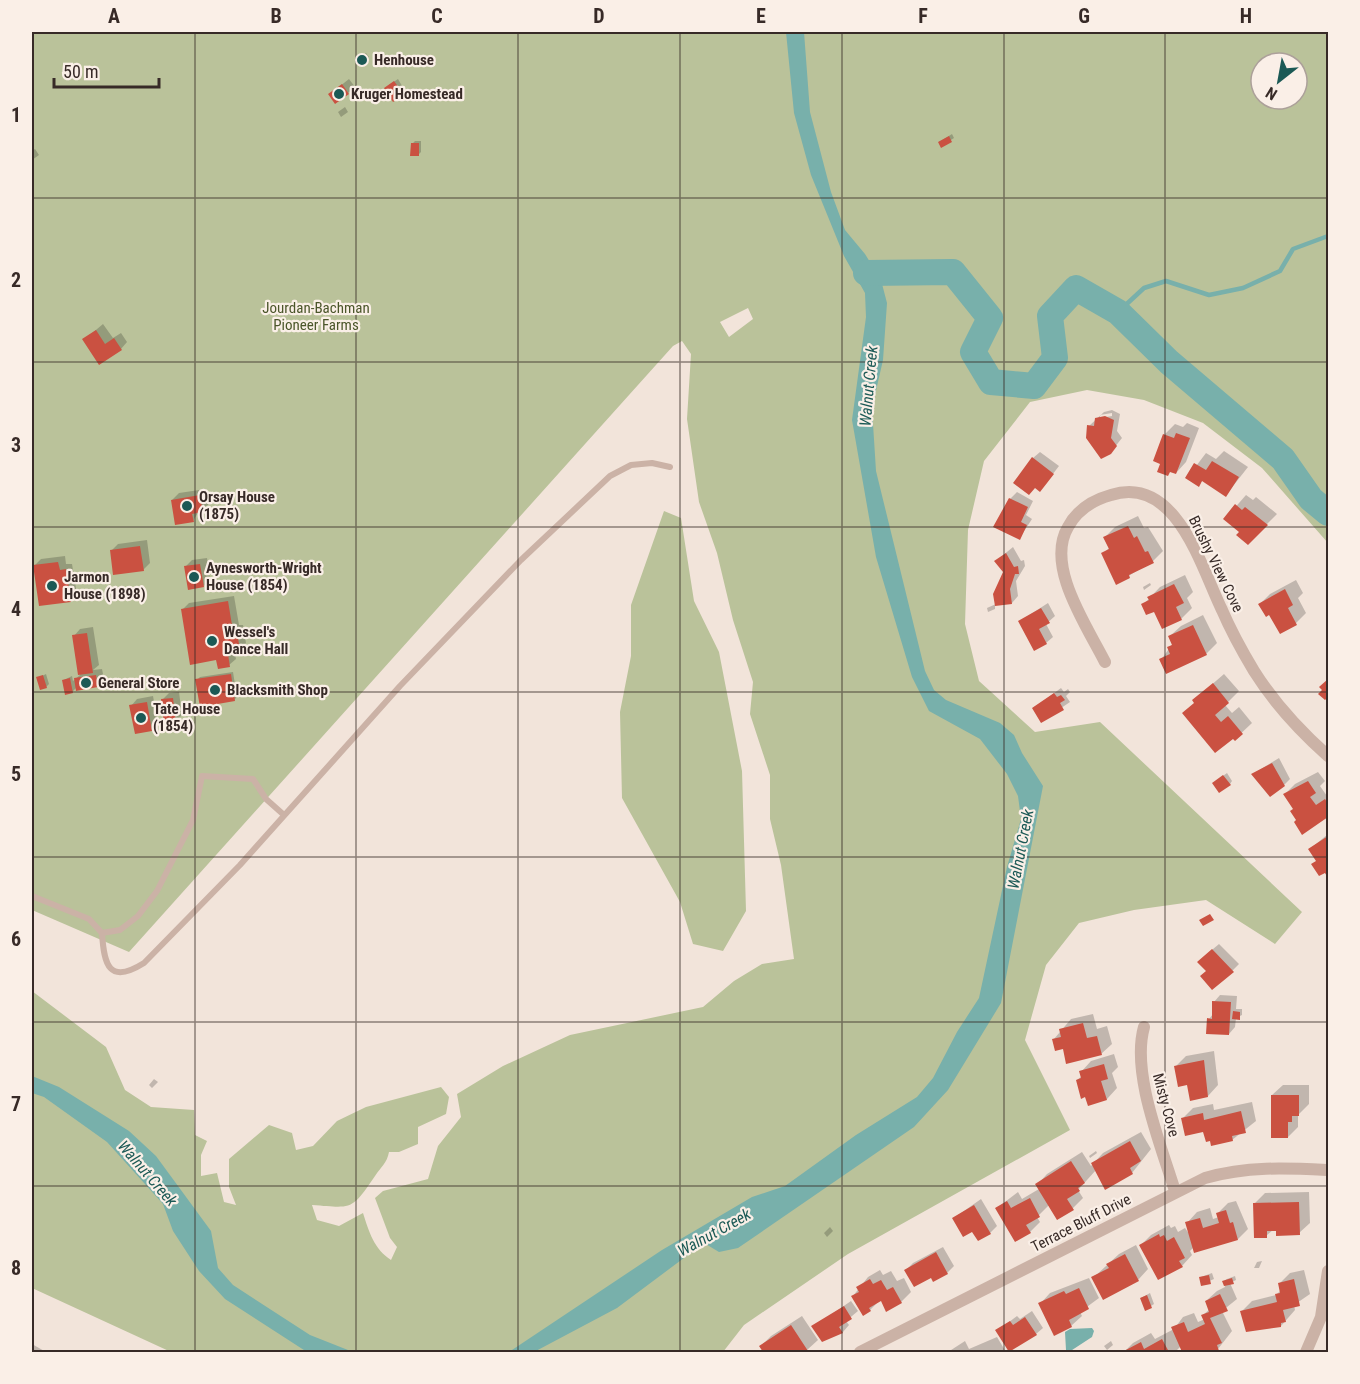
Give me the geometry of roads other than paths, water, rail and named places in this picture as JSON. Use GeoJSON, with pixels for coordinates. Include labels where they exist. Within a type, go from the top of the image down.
{"type":"FeatureCollection","features":[{"type":"Feature","properties":{"kind":"street","name":"Brushy View Cove"},"geometry":{"type":"LineString","coordinates":[[1105,662],[1066,581],[1061,564],[1062,541],[1069,524],[1082,509],[1111,494],[1137,492],[1166,507],[1183,527],[1233,634],[1262,684],[1283,711],[1329,756]]}},
{"type":"Feature","properties":{"kind":"street","name":"Misty Cove"},"geometry":{"type":"LineString","coordinates":[[1144,1026],[1139,1047],[1141,1069],[1175,1191]]}},
{"type":"Feature","properties":{"kind":"street","name":"Terrace Bluff Drive"},"geometry":{"type":"LineString","coordinates":[[860,1353],[1175,1191],[1205,1178],[1238,1170],[1278,1168],[1329,1170]]}},
{"type":"Feature","properties":{"kind":"street"},"geometry":{"type":"LineString","coordinates":[[1306,1353],[1321,1317],[1329,1271]]}},
{"type":"Feature","properties":{"kind":"lane"},"geometry":{"type":"LineString","coordinates":[[32,896],[89,919],[102,933],[103,958],[108,967],[117,973],[130,972],[144,963],[224,882],[400,686],[521,560],[610,476],[631,465],[652,463],[670,467]]}},
{"type":"Feature","properties":{"kind":"lane"},"geometry":{"type":"LineString","coordinates":[[102,933],[120,930],[138,916],[157,891],[193,820],[202,776],[253,779],[266,799],[284,815]]}},
{"type":"Feature","properties":{"kind":"water","name":"Walnut Creek"},"geometry":{"type":"Polygon","coordinates":[[[786,32],[804,32],[810,112],[831,192],[845,230],[865,254],[881,280],[887,303],[883,360],[872,408],[876,471],[925,671],[934,690],[946,700],[1000,723],[1014,735],[1022,753],[1043,786],[1001,1003],[948,1090],[914,1127],[738,1248],[719,1252],[704,1243],[617,1308],[534,1352],[509,1352],[662,1250],[752,1197],[785,1186],[856,1135],[917,1097],[933,1078],[957,1032],[979,998],[1007,867],[1021,819],[1018,796],[1007,774],[980,739],[929,711],[912,677],[876,557],[852,420],[866,317],[865,293],[844,256],[811,175],[794,113],[786,32]]]}},
{"type":"Feature","properties":{"kind":"water","name":"Walnut Creek"},"geometry":{"type":"Polygon","coordinates":[[[32,1076],[59,1087],[129,1131],[156,1156],[211,1231],[218,1268],[233,1285],[310,1335],[353,1352],[307,1352],[225,1299],[199,1271],[173,1231],[163,1204],[107,1142],[44,1097],[32,1093],[32,1076]]]}},
{"type":"Feature","properties":{"kind":"water"},"geometry":{"type":"Polygon","coordinates":[[[1092,1328],[1094,1331],[1092,1337],[1069,1352],[1066,1350],[1065,1332],[1070,1329],[1092,1328]]]}},
{"type":"Feature","properties":{"kind":"waterway"},"geometry":{"type":"LineString","coordinates":[[1118,312],[1144,288],[1166,281],[1209,295],[1243,288],[1280,271],[1293,249],[1328,236]]}},
{"type":"Feature","properties":{"kind":"waterway"},"geometry":{"type":"LineString","coordinates":[[866,273],[953,272],[990,318],[973,352],[991,382],[1034,386],[1055,358],[1050,316],[1076,288],[1118,312],[1169,362],[1283,459],[1311,499],[1328,513]]}},
{"type":"Feature","properties":{"kind":"place","name":"Henhouse"},"geometry":{"type":"Point","coordinates":[362,60]}},
{"type":"Feature","properties":{"kind":"place","name":"Kruger Homestead"},"geometry":{"type":"Point","coordinates":[339,94]}},
{"type":"Feature","properties":{"kind":"place","name":"Orsay House (1875)"},"geometry":{"type":"Point","coordinates":[187,506]}},
{"type":"Feature","properties":{"kind":"place","name":"Aynesworth-Wright House (1854)"},"geometry":{"type":"Point","coordinates":[194,577]}},
{"type":"Feature","properties":{"kind":"place","name":"Jarmon House (1898)"},"geometry":{"type":"Point","coordinates":[52,586]}},
{"type":"Feature","properties":{"kind":"place","name":"Wessel's Dance Hall"},"geometry":{"type":"Point","coordinates":[212,641]}},
{"type":"Feature","properties":{"kind":"place","name":"General Store"},"geometry":{"type":"Point","coordinates":[86,683]}},
{"type":"Feature","properties":{"kind":"place","name":"Blacksmith Shop"},"geometry":{"type":"Point","coordinates":[215,690]}},
{"type":"Feature","properties":{"kind":"place","name":"Tate House (1854)"},"geometry":{"type":"Point","coordinates":[141,718]}},
{"type":"Feature","properties":{"kind":"park label","name":"Jourdan-Bachman Pioneer Farms"},"geometry":{"type":"Point","coordinates":[316,316]}}]}
